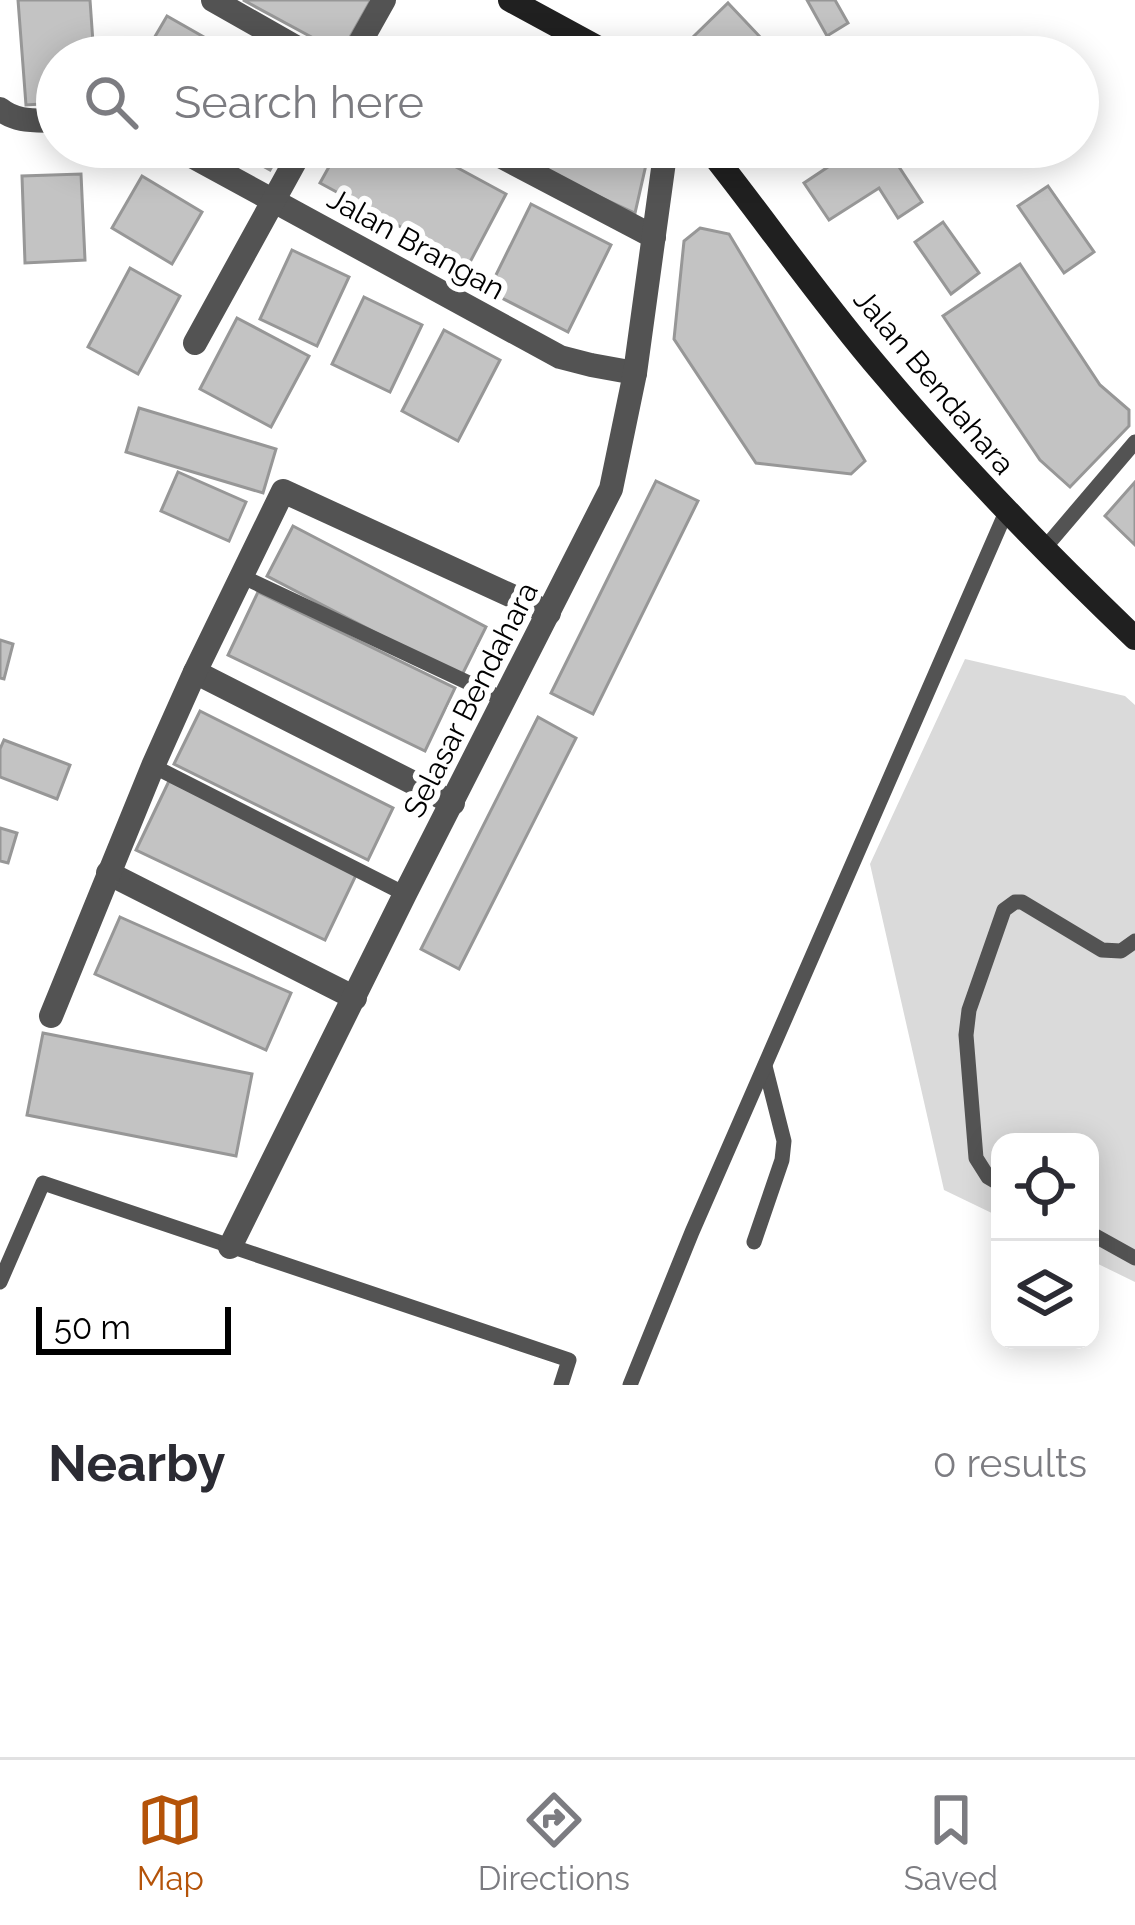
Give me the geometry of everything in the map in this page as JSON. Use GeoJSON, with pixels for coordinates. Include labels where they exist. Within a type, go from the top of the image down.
{"type":"FeatureCollection","features":[{"type":"Feature","properties":{"kind":"main road"},"geometry":{"type":"LineString","coordinates":[[510,0],[576,36]]}},
{"type":"Feature","properties":{"kind":"main road","name":"Jalan Bendahara"},"geometry":{"type":"LineString","coordinates":[[723,168],[878,369],[1042,550],[1135,638]]}},
{"type":"Feature","properties":{"kind":"street"},"geometry":{"type":"LineString","coordinates":[[213,0],[276,36]]}},
{"type":"Feature","properties":{"kind":"street"},"geometry":{"type":"LineString","coordinates":[[364,36],[384,0]]}},
{"type":"Feature","properties":{"kind":"street"},"geometry":{"type":"LineString","coordinates":[[0,109],[8,116],[36,120]]}},
{"type":"Feature","properties":{"kind":"street","name":"Jalan Brangan"},"geometry":{"type":"LineString","coordinates":[[215,168],[560,357],[635,373]]}},
{"type":"Feature","properties":{"kind":"street"},"geometry":{"type":"LineString","coordinates":[[195,343],[291,168]]}},
{"type":"Feature","properties":{"kind":"street"},"geometry":{"type":"LineString","coordinates":[[523,168],[654,237]]}},
{"type":"Feature","properties":{"kind":"street","name":"Selasar Bendahara"},"geometry":{"type":"LineString","coordinates":[[230,1247],[611,489],[635,373],[663,168]]}},
{"type":"Feature","properties":{"kind":"street"},"geometry":{"type":"LineString","coordinates":[[51,1016],[153,766],[283,490],[549,613]]}},
{"type":"Feature","properties":{"kind":"street"},"geometry":{"type":"LineString","coordinates":[[195,672],[453,803]]}},
{"type":"Feature","properties":{"kind":"street"},"geometry":{"type":"LineString","coordinates":[[108,873],[356,998]]}},
{"type":"Feature","properties":{"kind":"lane"},"geometry":{"type":"LineString","coordinates":[[1042,550],[1135,442]]}},
{"type":"Feature","properties":{"kind":"lane"},"geometry":{"type":"LineString","coordinates":[[630,1385],[1006,512]]}},
{"type":"Feature","properties":{"kind":"lane"},"geometry":{"type":"LineString","coordinates":[[241,576],[505,700]]}},
{"type":"Feature","properties":{"kind":"lane"},"geometry":{"type":"LineString","coordinates":[[153,766],[405,895]]}},
{"type":"Feature","properties":{"kind":"lane"},"geometry":{"type":"LineString","coordinates":[[991,1179],[976,1158],[966,1035],[1004,910],[1022,902],[1102,950],[1121,951],[1135,941]]}},
{"type":"Feature","properties":{"kind":"lane"},"geometry":{"type":"LineString","coordinates":[[754,1242],[784,1141],[765,1066]]}},
{"type":"Feature","properties":{"kind":"lane"},"geometry":{"type":"LineString","coordinates":[[0,1282],[43,1183],[569,1360],[561,1385]]}},
{"type":"Feature","properties":{"kind":"lane"},"geometry":{"type":"LineString","coordinates":[[1099,1238],[1135,1258]]}},
{"type":"Feature","properties":{"kind":"shaded area"},"geometry":{"type":"Polygon","coordinates":[[[965,659],[1125,696],[1135,705],[1135,1282],[1099,1264],[1099,1133],[991,1133],[991,1213],[944,1190],[870,864],[965,659]]]}},
{"type":"Feature","properties":{"kind":"building"},"geometry":{"type":"Polygon","coordinates":[[[18,0],[90,0],[93,36],[36,36],[36,104],[26,105],[18,0]]]}},
{"type":"Feature","properties":{"kind":"building"},"geometry":{"type":"Polygon","coordinates":[[[243,0],[371,0],[351,36],[310,36],[243,0]]]}},
{"type":"Feature","properties":{"kind":"building"},"geometry":{"type":"Polygon","coordinates":[[[807,0],[835,0],[848,23],[827,36],[807,0]]]}},
{"type":"Feature","properties":{"kind":"building"},"geometry":{"type":"Polygon","coordinates":[[[728,3],[759,36],[694,36],[728,3]]]}},
{"type":"Feature","properties":{"kind":"building"},"geometry":{"type":"Polygon","coordinates":[[[167,16],[202,36],[155,36],[167,16]]]}},
{"type":"Feature","properties":{"kind":"building"},"geometry":{"type":"Polygon","coordinates":[[[328,168],[458,168],[506,194],[469,264],[320,183],[328,168]]]}},
{"type":"Feature","properties":{"kind":"building"},"geometry":{"type":"Polygon","coordinates":[[[536,168],[645,168],[635,213],[536,168]]]}},
{"type":"Feature","properties":{"kind":"building"},"geometry":{"type":"Polygon","coordinates":[[[826,168],[900,168],[922,202],[898,218],[879,188],[829,220],[804,183],[826,168]]]}},
{"type":"Feature","properties":{"kind":"building"},"geometry":{"type":"Polygon","coordinates":[[[81,174],[85,260],[25,263],[22,176],[81,174]]]}},
{"type":"Feature","properties":{"kind":"building"},"geometry":{"type":"Polygon","coordinates":[[[142,176],[202,212],[172,264],[112,228],[142,176]]]}},
{"type":"Feature","properties":{"kind":"building"},"geometry":{"type":"Polygon","coordinates":[[[1048,186],[1094,252],[1064,273],[1018,206],[1048,186]]]}},
{"type":"Feature","properties":{"kind":"building"},"geometry":{"type":"Polygon","coordinates":[[[531,204],[611,245],[568,332],[488,291],[531,204]]]}},
{"type":"Feature","properties":{"kind":"building"},"geometry":{"type":"Polygon","coordinates":[[[943,222],[979,273],[951,294],[915,242],[943,222]]]}},
{"type":"Feature","properties":{"kind":"building"},"geometry":{"type":"Polygon","coordinates":[[[700,228],[729,234],[865,461],[851,474],[756,463],[674,339],[684,241],[700,228]]]}},
{"type":"Feature","properties":{"kind":"building"},"geometry":{"type":"Polygon","coordinates":[[[292,250],[349,277],[317,346],[260,319],[292,250]]]}},
{"type":"Feature","properties":{"kind":"building"},"geometry":{"type":"Polygon","coordinates":[[[1020,264],[1100,385],[1129,410],[1129,426],[1070,487],[1040,460],[943,316],[1020,264]]]}},
{"type":"Feature","properties":{"kind":"building"},"geometry":{"type":"Polygon","coordinates":[[[130,268],[180,296],[138,374],[88,347],[130,268]]]}},
{"type":"Feature","properties":{"kind":"building"},"geometry":{"type":"Polygon","coordinates":[[[364,297],[422,325],[390,392],[332,364],[364,297]]]}},
{"type":"Feature","properties":{"kind":"building"},"geometry":{"type":"Polygon","coordinates":[[[237,318],[309,356],[271,427],[200,389],[237,318]]]}},
{"type":"Feature","properties":{"kind":"building"},"geometry":{"type":"Polygon","coordinates":[[[444,330],[500,360],[458,441],[402,411],[444,330]]]}},
{"type":"Feature","properties":{"kind":"building"},"geometry":{"type":"Polygon","coordinates":[[[139,408],[276,449],[263,493],[126,452],[139,408]]]}},
{"type":"Feature","properties":{"kind":"building"},"geometry":{"type":"Polygon","coordinates":[[[178,472],[246,502],[229,541],[161,511],[178,472]]]}},
{"type":"Feature","properties":{"kind":"building"},"geometry":{"type":"Polygon","coordinates":[[[656,481],[698,501],[593,714],[551,693],[656,481]]]}},
{"type":"Feature","properties":{"kind":"building"},"geometry":{"type":"Polygon","coordinates":[[[1135,482],[1135,545],[1105,516],[1135,482]]]}},
{"type":"Feature","properties":{"kind":"building"},"geometry":{"type":"Polygon","coordinates":[[[293,526],[486,627],[461,677],[267,576],[293,526]]]}},
{"type":"Feature","properties":{"kind":"building"},"geometry":{"type":"Polygon","coordinates":[[[258,592],[455,688],[425,751],[228,655],[258,592]]]}},
{"type":"Feature","properties":{"kind":"building"},"geometry":{"type":"Polygon","coordinates":[[[0,640],[13,644],[4,679],[0,678],[0,640]]]}},
{"type":"Feature","properties":{"kind":"building"},"geometry":{"type":"Polygon","coordinates":[[[200,711],[393,808],[368,860],[174,764],[200,711]]]}},
{"type":"Feature","properties":{"kind":"building"},"geometry":{"type":"Polygon","coordinates":[[[538,717],[576,738],[459,969],[421,949],[538,717]]]}},
{"type":"Feature","properties":{"kind":"building"},"geometry":{"type":"Polygon","coordinates":[[[4,740],[70,765],[57,799],[0,777],[4,740]]]}},
{"type":"Feature","properties":{"kind":"building"},"geometry":{"type":"Polygon","coordinates":[[[169,781],[358,871],[325,940],[136,850],[169,781]]]}},
{"type":"Feature","properties":{"kind":"building"},"geometry":{"type":"Polygon","coordinates":[[[0,828],[17,833],[8,863],[0,861],[0,828]]]}},
{"type":"Feature","properties":{"kind":"building"},"geometry":{"type":"Polygon","coordinates":[[[120,917],[291,993],[266,1050],[95,974],[120,917]]]}},
{"type":"Feature","properties":{"kind":"building"},"geometry":{"type":"Polygon","coordinates":[[[43,1033],[252,1074],[236,1156],[27,1115],[43,1033]]]}}]}
